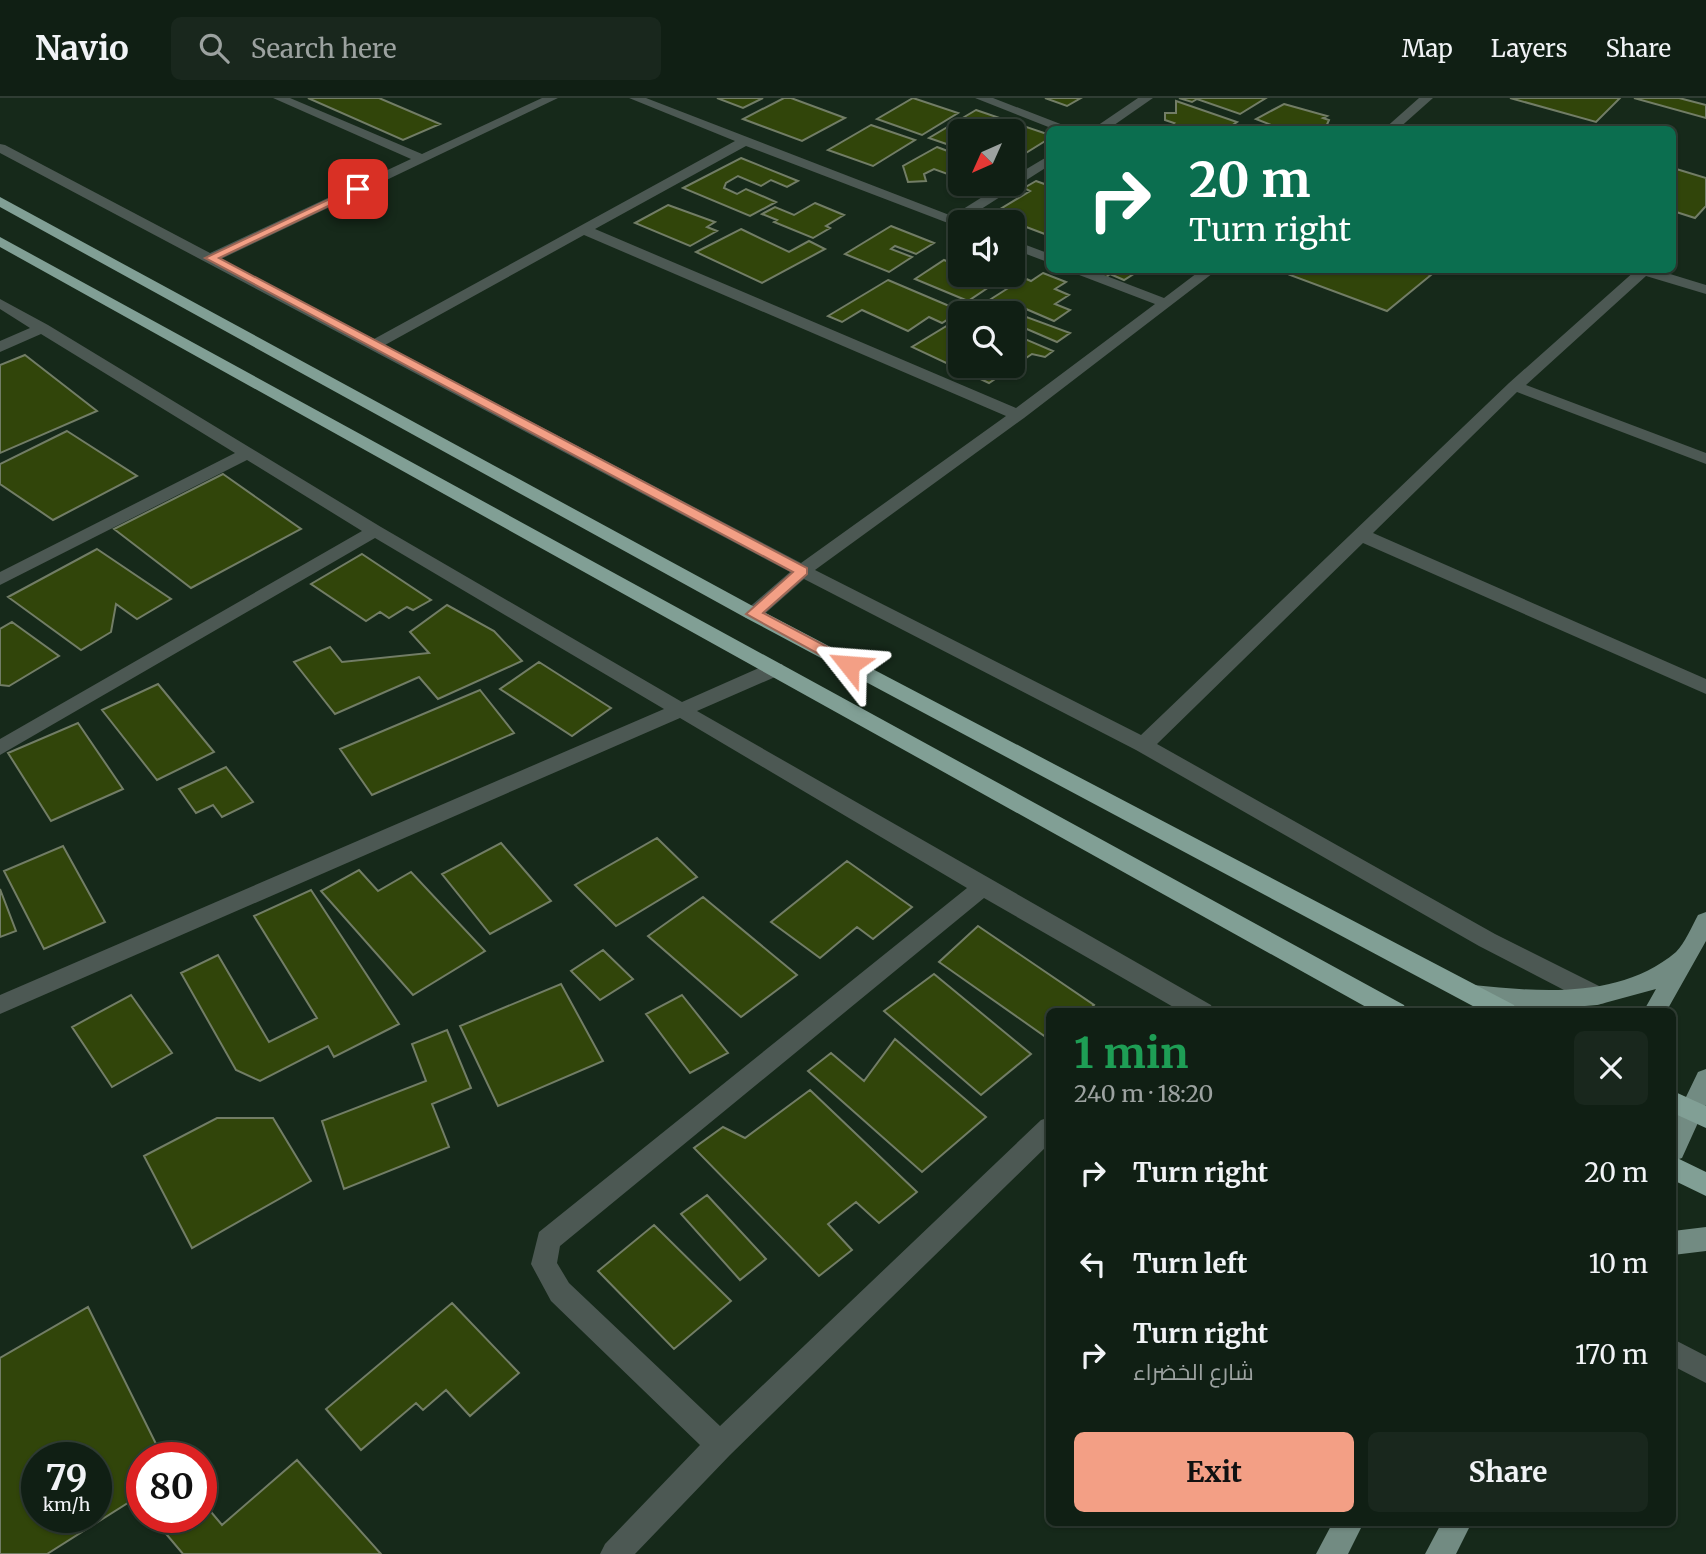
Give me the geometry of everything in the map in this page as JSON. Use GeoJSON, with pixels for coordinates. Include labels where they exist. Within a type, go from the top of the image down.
{"type":"FeatureCollection","features":[{"type":"Feature","properties":{"kind":"highway"},"geometry":{"type":"LineString","coordinates":[[0,201],[753,614],[1499,1008]]}},
{"type":"Feature","properties":{"kind":"highway"},"geometry":{"type":"LineString","coordinates":[[0,242],[1388,1008]]}},
{"type":"Feature","properties":{"kind":"highway"},"geometry":{"type":"LineString","coordinates":[[1676,1169],[1706,1185]]}},
{"type":"Feature","properties":{"kind":"main road"},"geometry":{"type":"LineString","coordinates":[[1656,1008],[1706,921]]}},
{"type":"Feature","properties":{"kind":"main road"},"geometry":{"type":"LineString","coordinates":[[1474,994],[1537,1001],[1597,996],[1648,982],[1685,957]]}},
{"type":"Feature","properties":{"kind":"main road"},"geometry":{"type":"LineString","coordinates":[[1676,1143],[1706,1079]]}},
{"type":"Feature","properties":{"kind":"main road"},"geometry":{"type":"LineString","coordinates":[[1676,1243],[1706,1239]]}},
{"type":"Feature","properties":{"kind":"main road"},"geometry":{"type":"LineString","coordinates":[[1331,1554],[1348,1526]]}},
{"type":"Feature","properties":{"kind":"main road"},"geometry":{"type":"LineString","coordinates":[[1440,1554],[1456,1526]]}},
{"type":"Feature","properties":{"kind":"street"},"geometry":{"type":"LineString","coordinates":[[279,98],[422,159]]}},
{"type":"Feature","properties":{"kind":"street"},"geometry":{"type":"LineString","coordinates":[[211,258],[552,98]]}},
{"type":"Feature","properties":{"kind":"street"},"geometry":{"type":"LineString","coordinates":[[635,98],[948,220]]}},
{"type":"Feature","properties":{"kind":"street"},"geometry":{"type":"LineString","coordinates":[[981,98],[1059,126]]}},
{"type":"Feature","properties":{"kind":"street"},"geometry":{"type":"LineString","coordinates":[[1103,126],[1147,98]]}},
{"type":"Feature","properties":{"kind":"street"},"geometry":{"type":"LineString","coordinates":[[1393,126],[1418,101]]}},
{"type":"Feature","properties":{"kind":"street"},"geometry":{"type":"LineString","coordinates":[[374,345],[743,142]]}},
{"type":"Feature","properties":{"kind":"street"},"geometry":{"type":"LineString","coordinates":[[0,148],[802,571],[1143,745],[1487,940],[1597,996]]}},
{"type":"Feature","properties":{"kind":"street"},"geometry":{"type":"LineString","coordinates":[[1026,174],[1046,162]]}},
{"type":"Feature","properties":{"kind":"street"},"geometry":{"type":"LineString","coordinates":[[975,210],[994,196]]}},
{"type":"Feature","properties":{"kind":"street"},"geometry":{"type":"LineString","coordinates":[[582,229],[1018,415]]}},
{"type":"Feature","properties":{"kind":"street"},"geometry":{"type":"LineString","coordinates":[[1025,249],[1046,256]]}},
{"type":"Feature","properties":{"kind":"street"},"geometry":{"type":"LineString","coordinates":[[1087,273],[1166,303]]}},
{"type":"Feature","properties":{"kind":"street"},"geometry":{"type":"LineString","coordinates":[[753,614],[802,571],[1018,415],[1205,273]]}},
{"type":"Feature","properties":{"kind":"street"},"geometry":{"type":"LineString","coordinates":[[1143,745],[1515,386],[1641,273]]}},
{"type":"Feature","properties":{"kind":"street"},"geometry":{"type":"LineString","coordinates":[[1654,273],[1706,289]]}},
{"type":"Feature","properties":{"kind":"street"},"geometry":{"type":"LineString","coordinates":[[0,303],[375,531],[983,887],[1175,1006]]}},
{"type":"Feature","properties":{"kind":"street"},"geometry":{"type":"LineString","coordinates":[[0,347],[43,328]]}},
{"type":"Feature","properties":{"kind":"street"},"geometry":{"type":"LineString","coordinates":[[1515,386],[1706,459]]}},
{"type":"Feature","properties":{"kind":"street"},"geometry":{"type":"LineString","coordinates":[[0,579],[248,453]]}},
{"type":"Feature","properties":{"kind":"street"},"geometry":{"type":"LineString","coordinates":[[0,748],[375,531]]}},
{"type":"Feature","properties":{"kind":"street"},"geometry":{"type":"LineString","coordinates":[[1361,534],[1706,687]]}},
{"type":"Feature","properties":{"kind":"street"},"geometry":{"type":"LineString","coordinates":[[0,1005],[775,669]]}},
{"type":"Feature","properties":{"kind":"street"},"geometry":{"type":"LineString","coordinates":[[720,1445],[560,1292],[544,1264],[548,1240],[983,887]]}},
{"type":"Feature","properties":{"kind":"street"},"geometry":{"type":"LineString","coordinates":[[615,1554],[720,1445],[1046,1130]]}},
{"type":"Feature","properties":{"kind":"street"},"geometry":{"type":"LineString","coordinates":[[1676,1354],[1706,1370]]}},
{"type":"Feature","properties":{"kind":"building"},"geometry":{"type":"Polygon","coordinates":[[[308,98],[379,98],[440,124],[403,140],[308,98]]]}},
{"type":"Feature","properties":{"kind":"building"},"geometry":{"type":"Polygon","coordinates":[[[717,98],[763,98],[743,108],[717,98]]]}},
{"type":"Feature","properties":{"kind":"building"},"geometry":{"type":"Polygon","coordinates":[[[784,98],[791,98],[845,118],[802,141],[743,119],[784,98]]]}},
{"type":"Feature","properties":{"kind":"building"},"geometry":{"type":"Polygon","coordinates":[[[913,98],[958,113],[922,135],[877,119],[913,98]]]}},
{"type":"Feature","properties":{"kind":"building"},"geometry":{"type":"Polygon","coordinates":[[[1045,98],[1081,98],[1067,106],[1045,98]]]}},
{"type":"Feature","properties":{"kind":"building"},"geometry":{"type":"Polygon","coordinates":[[[1179,98],[1266,98],[1240,114],[1197,99],[1192,102],[1179,98]]]}},
{"type":"Feature","properties":{"kind":"building"},"geometry":{"type":"Polygon","coordinates":[[[1510,98],[1620,98],[1596,122],[1510,98]]]}},
{"type":"Feature","properties":{"kind":"building"},"geometry":{"type":"Polygon","coordinates":[[[1634,98],[1679,98],[1706,105],[1706,118],[1634,98]]]}},
{"type":"Feature","properties":{"kind":"building"},"geometry":{"type":"Polygon","coordinates":[[[1176,101],[1237,122],[1231,126],[1169,126],[1174,123],[1165,120],[1165,113],[1176,113],[1176,101]]]}},
{"type":"Feature","properties":{"kind":"building"},"geometry":{"type":"Polygon","coordinates":[[[1284,104],[1327,116],[1323,118],[1329,120],[1326,126],[1274,126],[1256,119],[1284,104]]]}},
{"type":"Feature","properties":{"kind":"building"},"geometry":{"type":"Polygon","coordinates":[[[976,110],[1003,119],[961,119],[976,110]]]}},
{"type":"Feature","properties":{"kind":"building"},"geometry":{"type":"Polygon","coordinates":[[[871,125],[915,140],[873,166],[828,150],[871,125]]]}},
{"type":"Feature","properties":{"kind":"building"},"geometry":{"type":"Polygon","coordinates":[[[948,127],[948,145],[929,138],[948,127]]]}},
{"type":"Feature","properties":{"kind":"building"},"geometry":{"type":"Polygon","coordinates":[[[1026,127],[1046,134],[1046,140],[1026,153],[1026,127]]]}},
{"type":"Feature","properties":{"kind":"building"},"geometry":{"type":"Polygon","coordinates":[[[937,147],[948,151],[948,174],[934,169],[924,174],[926,181],[908,182],[903,166],[937,147]]]}},
{"type":"Feature","properties":{"kind":"building"},"geometry":{"type":"Polygon","coordinates":[[[741,158],[798,181],[787,187],[771,180],[761,186],[738,176],[726,183],[724,188],[737,194],[746,189],[776,202],[750,216],[683,188],[741,158]]]}},
{"type":"Feature","properties":{"kind":"building"},"geometry":{"type":"Polygon","coordinates":[[[1676,169],[1706,178],[1706,206],[1695,218],[1676,212],[1676,169]]]}},
{"type":"Feature","properties":{"kind":"building"},"geometry":{"type":"Polygon","coordinates":[[[1036,181],[1046,185],[1046,234],[1025,227],[1025,210],[999,210],[1026,196],[1030,191],[1026,187],[1036,181]]]}},
{"type":"Feature","properties":{"kind":"building"},"geometry":{"type":"Polygon","coordinates":[[[815,203],[844,215],[813,238],[774,222],[777,220],[762,214],[775,207],[794,215],[815,203]]]}},
{"type":"Feature","properties":{"kind":"building"},"geometry":{"type":"Polygon","coordinates":[[[668,205],[715,222],[707,227],[717,231],[690,246],[635,223],[668,205]]]}},
{"type":"Feature","properties":{"kind":"building"},"geometry":{"type":"Polygon","coordinates":[[[891,226],[934,243],[916,254],[895,246],[891,249],[912,257],[889,272],[845,254],[891,226]]]}},
{"type":"Feature","properties":{"kind":"building"},"geometry":{"type":"Polygon","coordinates":[[[741,229],[789,252],[809,241],[825,249],[762,283],[696,252],[741,229]]]}},
{"type":"Feature","properties":{"kind":"building"},"geometry":{"type":"Polygon","coordinates":[[[944,260],[948,262],[948,287],[989,287],[968,301],[915,279],[944,260]]]}},
{"type":"Feature","properties":{"kind":"building"},"geometry":{"type":"Polygon","coordinates":[[[1043,273],[1066,282],[1055,289],[1069,295],[1055,304],[1070,310],[1054,321],[1025,310],[1025,301],[991,299],[1010,287],[1025,287],[1025,278],[1031,281],[1043,273]]]}},
{"type":"Feature","properties":{"kind":"building"},"geometry":{"type":"Polygon","coordinates":[[[1135,273],[1124,280],[1110,274],[1105,278],[1095,274],[1135,273]]]}},
{"type":"Feature","properties":{"kind":"building"},"geometry":{"type":"Polygon","coordinates":[[[1425,273],[1431,275],[1387,311],[1290,275],[1425,273]]]}},
{"type":"Feature","properties":{"kind":"building"},"geometry":{"type":"Polygon","coordinates":[[[888,280],[948,305],[948,319],[942,323],[929,317],[908,331],[862,310],[842,322],[828,316],[888,280]]]}},
{"type":"Feature","properties":{"kind":"building"},"geometry":{"type":"Polygon","coordinates":[[[1025,317],[1070,333],[1057,342],[1025,328],[1025,317]]]}},
{"type":"Feature","properties":{"kind":"building"},"geometry":{"type":"Polygon","coordinates":[[[948,325],[948,364],[912,347],[948,325]]]}},
{"type":"Feature","properties":{"kind":"building"},"geometry":{"type":"Polygon","coordinates":[[[1025,339],[1053,351],[1045,357],[1032,354],[1025,359],[1025,339]]]}},
{"type":"Feature","properties":{"kind":"building"},"geometry":{"type":"Polygon","coordinates":[[[25,355],[97,411],[0,453],[0,365],[25,355]]]}},
{"type":"Feature","properties":{"kind":"building"},"geometry":{"type":"Polygon","coordinates":[[[978,378],[996,378],[989,383],[978,378]]]}},
{"type":"Feature","properties":{"kind":"building"},"geometry":{"type":"Polygon","coordinates":[[[67,431],[137,476],[53,520],[0,484],[0,464],[67,431]]]}},
{"type":"Feature","properties":{"kind":"building"},"geometry":{"type":"Polygon","coordinates":[[[223,474],[301,529],[191,588],[114,529],[223,474]]]}},
{"type":"Feature","properties":{"kind":"building"},"geometry":{"type":"Polygon","coordinates":[[[97,549],[171,599],[137,619],[116,604],[111,632],[81,650],[8,597],[97,549]]]}},
{"type":"Feature","properties":{"kind":"building"},"geometry":{"type":"Polygon","coordinates":[[[362,554],[431,600],[413,610],[407,607],[389,618],[380,612],[366,621],[311,584],[362,554]]]}},
{"type":"Feature","properties":{"kind":"building"},"geometry":{"type":"Polygon","coordinates":[[[447,605],[494,631],[522,661],[438,699],[419,677],[335,714],[294,662],[330,647],[342,662],[429,653],[410,632],[447,605]]]}},
{"type":"Feature","properties":{"kind":"building"},"geometry":{"type":"Polygon","coordinates":[[[12,622],[59,656],[9,686],[0,685],[0,629],[12,622]]]}},
{"type":"Feature","properties":{"kind":"building"},"geometry":{"type":"Polygon","coordinates":[[[539,662],[611,708],[572,736],[500,689],[539,662]]]}},
{"type":"Feature","properties":{"kind":"building"},"geometry":{"type":"Polygon","coordinates":[[[158,684],[214,752],[157,780],[102,710],[158,684]]]}},
{"type":"Feature","properties":{"kind":"building"},"geometry":{"type":"Polygon","coordinates":[[[480,690],[514,733],[372,795],[340,749],[480,690]]]}},
{"type":"Feature","properties":{"kind":"building"},"geometry":{"type":"Polygon","coordinates":[[[78,723],[123,789],[51,821],[8,753],[78,723]]]}},
{"type":"Feature","properties":{"kind":"building"},"geometry":{"type":"Polygon","coordinates":[[[226,767],[253,802],[222,817],[213,805],[196,813],[179,789],[226,767]]]}},
{"type":"Feature","properties":{"kind":"building"},"geometry":{"type":"Polygon","coordinates":[[[657,838],[697,877],[616,926],[575,885],[657,838]]]}},
{"type":"Feature","properties":{"kind":"building"},"geometry":{"type":"Polygon","coordinates":[[[501,843],[551,901],[490,934],[442,874],[501,843]]]}},
{"type":"Feature","properties":{"kind":"building"},"geometry":{"type":"Polygon","coordinates":[[[63,846],[105,922],[44,949],[4,871],[63,846]]]}},
{"type":"Feature","properties":{"kind":"building"},"geometry":{"type":"Polygon","coordinates":[[[847,861],[912,907],[873,939],[857,927],[820,958],[771,922],[847,861]]]}},
{"type":"Feature","properties":{"kind":"building"},"geometry":{"type":"Polygon","coordinates":[[[359,870],[378,891],[411,872],[485,951],[413,995],[321,891],[359,870]]]}},
{"type":"Feature","properties":{"kind":"building"},"geometry":{"type":"Polygon","coordinates":[[[0,889],[16,931],[0,937],[0,889]]]}},
{"type":"Feature","properties":{"kind":"building"},"geometry":{"type":"Polygon","coordinates":[[[311,890],[399,1024],[334,1057],[328,1046],[260,1081],[236,1070],[181,973],[218,955],[269,1042],[317,1018],[254,916],[311,890]]]}},
{"type":"Feature","properties":{"kind":"building"},"geometry":{"type":"Polygon","coordinates":[[[703,897],[797,975],[741,1017],[648,936],[703,897]]]}},
{"type":"Feature","properties":{"kind":"building"},"geometry":{"type":"Polygon","coordinates":[[[978,926],[1094,1005],[1091,1008],[1046,1008],[1046,1037],[939,962],[978,926]]]}},
{"type":"Feature","properties":{"kind":"building"},"geometry":{"type":"Polygon","coordinates":[[[603,950],[633,979],[600,1000],[571,971],[603,950]]]}},
{"type":"Feature","properties":{"kind":"building"},"geometry":{"type":"Polygon","coordinates":[[[934,974],[1031,1054],[981,1095],[884,1011],[934,974]]]}},
{"type":"Feature","properties":{"kind":"building"},"geometry":{"type":"Polygon","coordinates":[[[561,984],[603,1061],[498,1106],[460,1026],[561,984]]]}},
{"type":"Feature","properties":{"kind":"building"},"geometry":{"type":"Polygon","coordinates":[[[131,995],[172,1053],[112,1087],[72,1027],[131,995]]]}},
{"type":"Feature","properties":{"kind":"building"},"geometry":{"type":"Polygon","coordinates":[[[682,995],[728,1053],[690,1073],[646,1014],[682,995]]]}},
{"type":"Feature","properties":{"kind":"building"},"geometry":{"type":"Polygon","coordinates":[[[447,1030],[471,1088],[432,1104],[449,1147],[344,1189],[322,1121],[426,1081],[412,1044],[447,1030]]]}},
{"type":"Feature","properties":{"kind":"building"},"geometry":{"type":"Polygon","coordinates":[[[895,1039],[986,1117],[922,1172],[808,1071],[831,1053],[864,1081],[895,1039]]]}},
{"type":"Feature","properties":{"kind":"building"},"geometry":{"type":"Polygon","coordinates":[[[810,1090],[917,1192],[879,1223],[856,1202],[828,1224],[852,1250],[819,1276],[694,1148],[723,1127],[745,1138],[810,1090]]]}},
{"type":"Feature","properties":{"kind":"building"},"geometry":{"type":"Polygon","coordinates":[[[217,1118],[273,1118],[311,1181],[192,1248],[144,1156],[217,1118]]]}},
{"type":"Feature","properties":{"kind":"building"},"geometry":{"type":"Polygon","coordinates":[[[707,1195],[766,1259],[740,1280],[681,1214],[707,1195]]]}},
{"type":"Feature","properties":{"kind":"building"},"geometry":{"type":"Polygon","coordinates":[[[654,1225],[731,1301],[674,1349],[598,1271],[654,1225]]]}},
{"type":"Feature","properties":{"kind":"building"},"geometry":{"type":"Polygon","coordinates":[[[452,1303],[519,1373],[470,1416],[446,1390],[423,1410],[416,1403],[361,1450],[326,1409],[452,1303]]]}},
{"type":"Feature","properties":{"kind":"building"},"geometry":{"type":"Polygon","coordinates":[[[88,1307],[155,1442],[126,1442],[126,1504],[112,1513],[112,1442],[21,1442],[21,1533],[80,1533],[47,1554],[0,1554],[0,1358],[88,1307]]]}},
{"type":"Feature","properties":{"kind":"building"},"geometry":{"type":"Polygon","coordinates":[[[297,1460],[381,1554],[183,1554],[165,1533],[217,1533],[217,1519],[222,1525],[297,1460]]]}},
{"type":"Feature","properties":{"kind":"route"},"geometry":{"type":"LineString","coordinates":[[358,189],[211,258],[802,571],[753,614],[849,665]]}}]}
